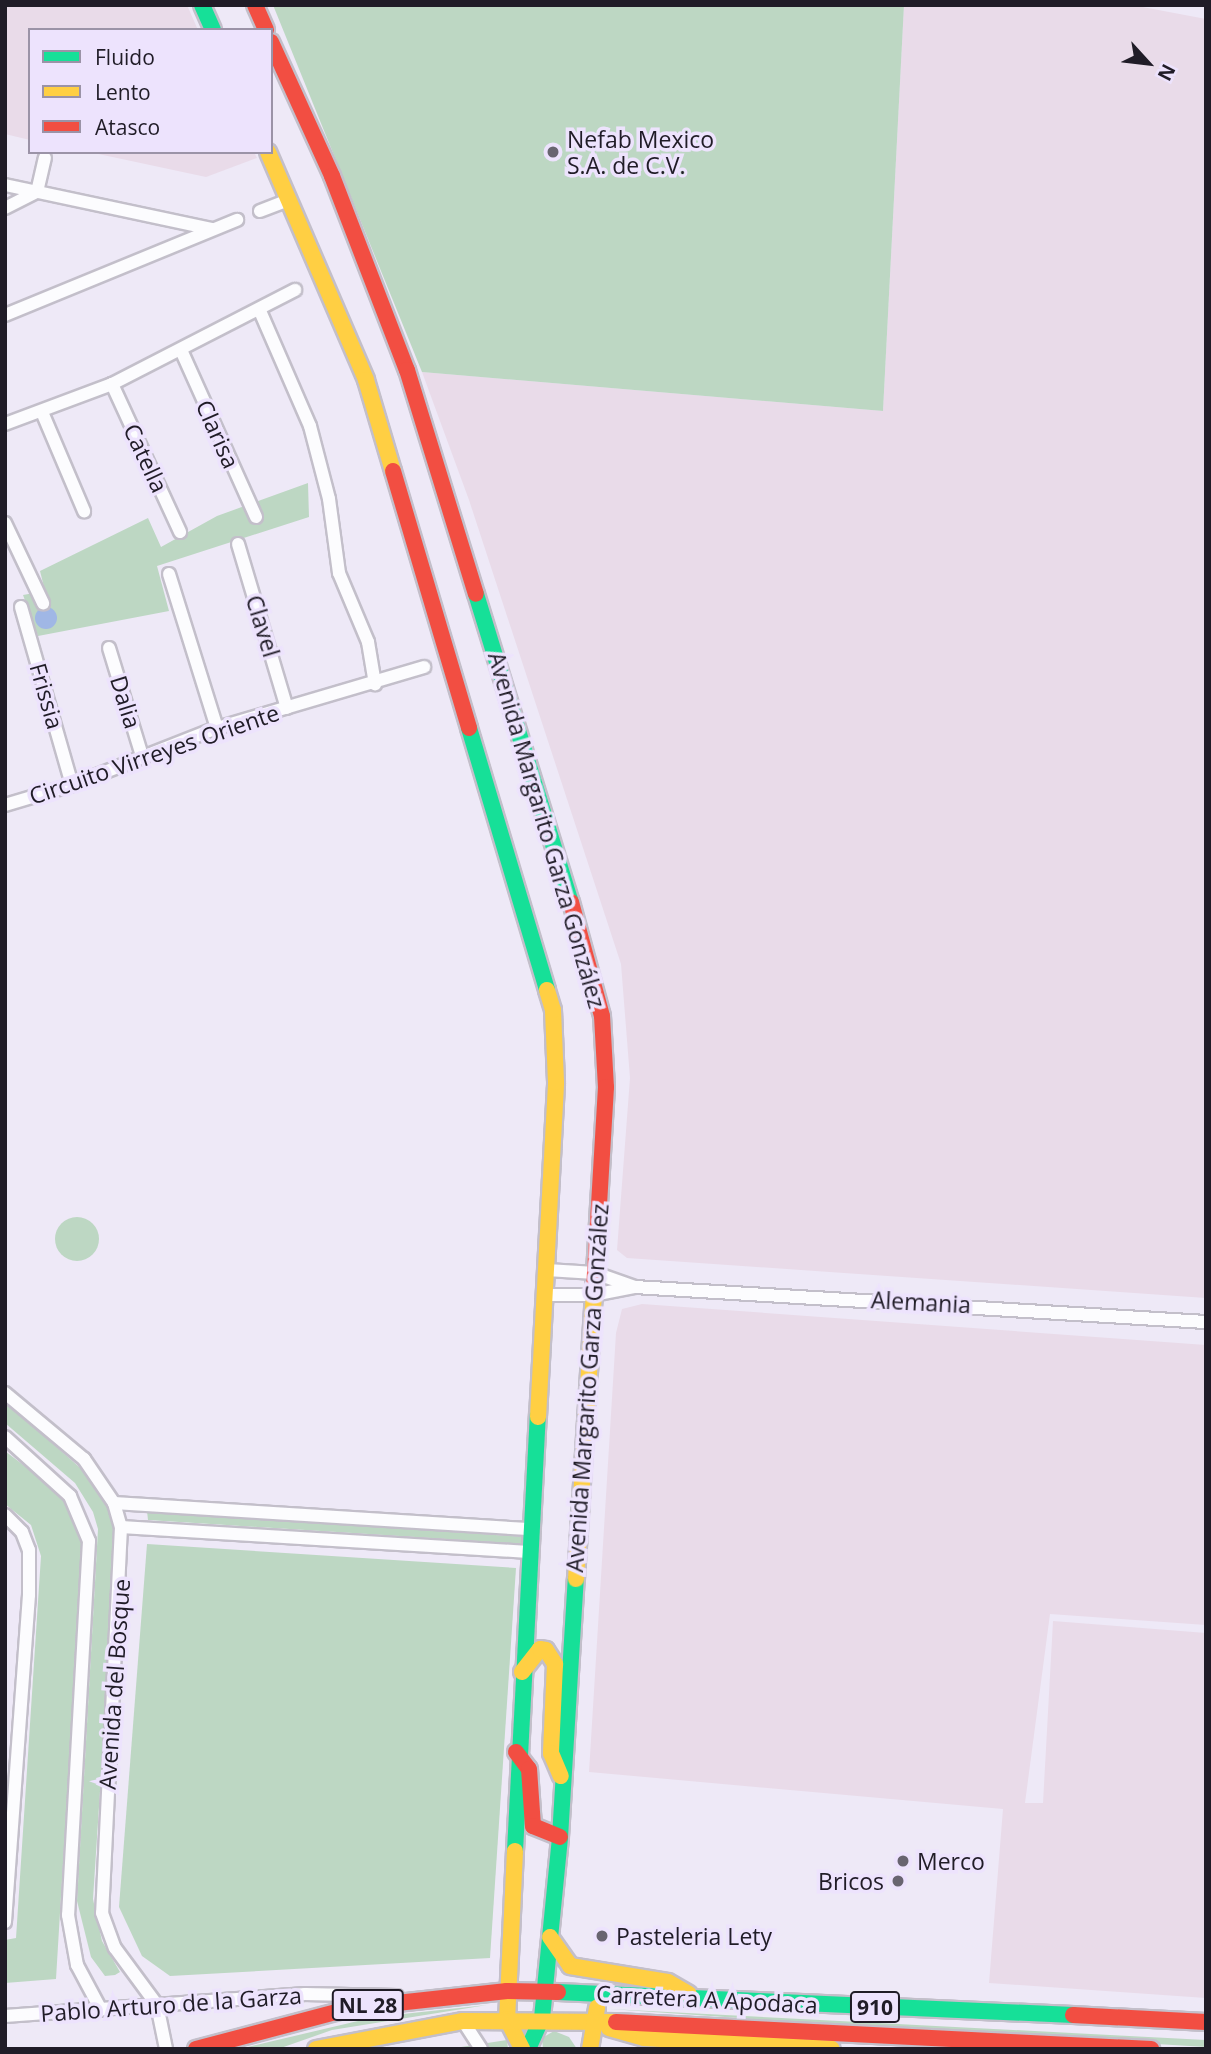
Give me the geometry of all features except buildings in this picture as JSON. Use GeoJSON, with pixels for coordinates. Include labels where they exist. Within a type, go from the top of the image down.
{"type":"FeatureCollection","features":[{"type":"Feature","properties":{"kind":"main road"},"geometry":{"type":"LineString","coordinates":[[202,5],[212,28]]}},
{"type":"Feature","properties":{"kind":"main road"},"geometry":{"type":"LineString","coordinates":[[255,5],[265,28]]}},
{"type":"Feature","properties":{"kind":"main road","name":"Avenida Margarito Garza González"},"geometry":{"type":"LineString","coordinates":[[273,46],[332,176],[407,370],[589,957],[602,1016],[606,1087],[559,1837],[542,2018],[528,2049]]}},
{"type":"Feature","properties":{"kind":"main road","name":"Avenida Margarito Garza González"},"geometry":{"type":"LineString","coordinates":[[269,154],[366,380],[553,1010],[557,1053],[547,1270],[528,1529],[516,1752],[507,2019]]}},
{"type":"Feature","properties":{"kind":"main road"},"geometry":{"type":"LineString","coordinates":[[520,1675],[534,1651],[546,1650],[555,1664],[551,1753],[563,1779]]}},
{"type":"Feature","properties":{"kind":"main road"},"geometry":{"type":"LineString","coordinates":[[516,1752],[529,1769],[533,1826],[559,1837]]}},
{"type":"Feature","properties":{"kind":"main road"},"geometry":{"type":"LineString","coordinates":[[550,1937],[570,1966],[668,1982],[692,1996]]}},
{"type":"Feature","properties":{"kind":"main road"},"geometry":{"type":"LineString","coordinates":[[590,2049],[596,2020],[597,1972]]}},
{"type":"Feature","properties":{"kind":"main road","name":"NL 28"},"geometry":{"type":"LineString","coordinates":[[196,2049],[301,2019],[422,1997],[545,1991]]}},
{"type":"Feature","properties":{"kind":"main road","name":"Carretera A Apodaca"},"geometry":{"type":"LineString","coordinates":[[545,1991],[1206,2022]]}},
{"type":"Feature","properties":{"kind":"main road","name":"NL 28"},"geometry":{"type":"LineString","coordinates":[[316,2049],[463,2021],[542,2018]]}},
{"type":"Feature","properties":{"kind":"main road","name":"Carretera A Apodaca"},"geometry":{"type":"LineString","coordinates":[[542,2018],[1151,2049]]}},
{"type":"Feature","properties":{"kind":"main road"},"geometry":{"type":"LineString","coordinates":[[507,2019],[522,2049]]}},
{"type":"Feature","properties":{"kind":"main road"},"geometry":{"type":"LineString","coordinates":[[596,2020],[644,2038],[832,2049]]}},
{"type":"Feature","properties":{"kind":"street"},"geometry":{"type":"LineString","coordinates":[[37,192],[45,158]]}},
{"type":"Feature","properties":{"kind":"street"},"geometry":{"type":"LineString","coordinates":[[5,186],[213,229]]}},
{"type":"Feature","properties":{"kind":"street"},"geometry":{"type":"LineString","coordinates":[[5,208],[37,192]]}},
{"type":"Feature","properties":{"kind":"street"},"geometry":{"type":"LineString","coordinates":[[260,212],[289,200]]}},
{"type":"Feature","properties":{"kind":"street"},"geometry":{"type":"LineString","coordinates":[[5,315],[237,220]]}},
{"type":"Feature","properties":{"kind":"street"},"geometry":{"type":"LineString","coordinates":[[5,424],[112,384],[260,311],[295,290]]}},
{"type":"Feature","properties":{"kind":"street"},"geometry":{"type":"LineString","coordinates":[[260,311],[314,438],[329,499],[339,573],[368,642],[375,684]]}},
{"type":"Feature","properties":{"kind":"street","name":"Clarisa"},"geometry":{"type":"LineString","coordinates":[[181,350],[256,517]]}},
{"type":"Feature","properties":{"kind":"street","name":"Catella"},"geometry":{"type":"LineString","coordinates":[[112,384],[180,532]]}},
{"type":"Feature","properties":{"kind":"street"},"geometry":{"type":"LineString","coordinates":[[42,412],[84,511]]}},
{"type":"Feature","properties":{"kind":"street"},"geometry":{"type":"LineString","coordinates":[[5,523],[43,603]]}},
{"type":"Feature","properties":{"kind":"street","name":"Clavel"},"geometry":{"type":"LineString","coordinates":[[238,544],[287,708]]}},
{"type":"Feature","properties":{"kind":"street"},"geometry":{"type":"LineString","coordinates":[[169,574],[217,728]]}},
{"type":"Feature","properties":{"kind":"street","name":"Frissia"},"geometry":{"type":"LineString","coordinates":[[22,607],[72,785]]}},
{"type":"Feature","properties":{"kind":"street","name":"Dalia"},"geometry":{"type":"LineString","coordinates":[[109,648],[142,756]]}},
{"type":"Feature","properties":{"kind":"street","name":"Circuito Virreyes Oriente"},"geometry":{"type":"LineString","coordinates":[[5,805],[72,785],[217,728],[375,684],[424,667]]}},
{"type":"Feature","properties":{"kind":"street","name":"Alemania"},"geometry":{"type":"LineString","coordinates":[[547,1270],[595,1273],[635,1287]]}},
{"type":"Feature","properties":{"kind":"street","name":"Alemania"},"geometry":{"type":"LineString","coordinates":[[545,1295],[593,1295],[635,1287],[1206,1322]]}},
{"type":"Feature","properties":{"kind":"street","name":"Avenida del Bosque"},"geometry":{"type":"LineString","coordinates":[[5,1393],[84,1459],[114,1503],[121,1527],[102,1913],[115,1948],[157,2005]]}},
{"type":"Feature","properties":{"kind":"street","name":"Avenida del Bosque"},"geometry":{"type":"LineString","coordinates":[[5,1437],[71,1496],[89,1541],[68,1915],[78,1965],[101,2010]]}},
{"type":"Feature","properties":{"kind":"street"},"geometry":{"type":"LineString","coordinates":[[114,1503],[528,1529]]}},
{"type":"Feature","properties":{"kind":"street"},"geometry":{"type":"LineString","coordinates":[[5,1515],[23,1532],[29,1550],[29,1595],[5,1922]]}},
{"type":"Feature","properties":{"kind":"street"},"geometry":{"type":"LineString","coordinates":[[121,1527],[528,1552]]}},
{"type":"Feature","properties":{"kind":"street","name":"Pablo Arturo de la Garza"},"geometry":{"type":"LineString","coordinates":[[5,2016],[317,1994],[422,1997]]}},
{"type":"Feature","properties":{"kind":"street"},"geometry":{"type":"LineString","coordinates":[[157,2005],[166,2049]]}},
{"type":"Feature","properties":{"kind":"street"},"geometry":{"type":"LineString","coordinates":[[463,2021],[481,2049]]}},
{"type":"Feature","properties":{"kind":"shaded area"},"geometry":{"type":"Polygon","coordinates":[[[5,5],[187,5],[197,28],[28,28],[28,140],[5,134],[5,5]]]}},
{"type":"Feature","properties":{"kind":"shaded area"},"geometry":{"type":"Polygon","coordinates":[[[904,5],[1132,5],[1206,19],[1206,1298],[627,1258],[617,1250],[630,1078],[621,964],[469,500],[422,372],[883,411],[904,5]]]}},
{"type":"Feature","properties":{"kind":"shaded area"},"geometry":{"type":"Polygon","coordinates":[[[98,154],[255,154],[257,158],[206,177],[98,154]]]}},
{"type":"Feature","properties":{"kind":"shaded area"},"geometry":{"type":"Polygon","coordinates":[[[642,1304],[1206,1345],[1206,1625],[1050,1614],[1025,1803],[1043,1803],[1053,1621],[1206,1633],[1206,1998],[989,1983],[1003,1809],[589,1772],[616,1333],[622,1309],[642,1304]]]}},
{"type":"Feature","properties":{"kind":"green space"},"geometry":{"type":"Polygon","coordinates":[[[273,5],[904,5],[883,411],[422,372],[273,5]]]}},
{"type":"Feature","properties":{"kind":"green space"},"geometry":{"type":"Polygon","coordinates":[[[308,483],[309,517],[157,566],[169,611],[38,636],[23,595],[45,591],[40,571],[148,518],[161,547],[217,516],[308,483]]]}},
{"type":"Feature","properties":{"kind":"green space"},"geometry":{"type":"Polygon","coordinates":[[[77,1217],[92,1224],[99,1239],[92,1254],[77,1261],[62,1254],[55,1239],[62,1224],[77,1217]]]}},
{"type":"Feature","properties":{"kind":"green space"},"geometry":{"type":"Polygon","coordinates":[[[5,1401],[87,1474],[111,1509],[117,1530],[93,1899],[102,1941],[120,1972],[115,1975],[105,1976],[91,1957],[77,1901],[98,1529],[93,1512],[75,1483],[5,1423],[5,1401]]]}},
{"type":"Feature","properties":{"kind":"green space"},"geometry":{"type":"Polygon","coordinates":[[[5,1451],[61,1494],[79,1529],[82,1549],[56,1979],[5,1983],[5,1940],[16,1938],[41,1556],[31,1525],[5,1504],[5,1451]]]}},
{"type":"Feature","properties":{"kind":"green space"},"geometry":{"type":"Polygon","coordinates":[[[147,1511],[525,1537],[525,1544],[148,1520],[147,1511]]]}},
{"type":"Feature","properties":{"kind":"green space"},"geometry":{"type":"Polygon","coordinates":[[[147,1544],[516,1568],[490,1958],[170,1976],[142,1956],[119,1907],[147,1544]]]}},
{"type":"Feature","properties":{"kind":"green space"},"geometry":{"type":"Polygon","coordinates":[[[487,2005],[332,2030],[278,2049],[239,2049],[375,2017],[487,2005]]]}},
{"type":"Feature","properties":{"kind":"green space"},"geometry":{"type":"Polygon","coordinates":[[[610,2009],[1206,2040],[1206,2047],[825,2024],[610,2009]]]}},
{"type":"Feature","properties":{"kind":"green space"},"geometry":{"type":"Polygon","coordinates":[[[554,2031],[569,2037],[577,2049],[543,2049],[542,2038],[554,2031]]]}},
{"type":"Feature","properties":{"kind":"green space"},"geometry":{"type":"Polygon","coordinates":[[[507,2040],[508,2049],[448,2049],[507,2040]]]}},
{"type":"Feature","properties":{"kind":"water"},"geometry":{"type":"Polygon","coordinates":[[[46,607],[56,614],[57,618],[50,628],[46,629],[36,622],[35,618],[42,608],[46,607]]]}},
{"type":"Feature","properties":{"kind":"traffic: fast"},"geometry":{"type":"LineString","coordinates":[[202,5],[212,28]]}},
{"type":"Feature","properties":{"kind":"traffic: fast"},"geometry":{"type":"LineString","coordinates":[[476,594],[571,902]]}},
{"type":"Feature","properties":{"kind":"traffic: fast"},"geometry":{"type":"LineString","coordinates":[[469,728],[547,990]]}},
{"type":"Feature","properties":{"kind":"traffic: fast"},"geometry":{"type":"LineString","coordinates":[[515,1851],[538,1417]]}},
{"type":"Feature","properties":{"kind":"traffic: fast"},"geometry":{"type":"LineString","coordinates":[[528,2049],[542,2018],[560,1837],[576,1579]]}},
{"type":"Feature","properties":{"kind":"traffic: fast"},"geometry":{"type":"LineString","coordinates":[[558,1992],[1073,2015]]}},
{"type":"Feature","properties":{"kind":"traffic: slow"},"geometry":{"type":"LineString","coordinates":[[269,154],[366,380],[393,471]]}},
{"type":"Feature","properties":{"kind":"traffic: slow"},"geometry":{"type":"LineString","coordinates":[[538,1417],[556,1082],[553,1010],[547,990]]}},
{"type":"Feature","properties":{"kind":"traffic: slow"},"geometry":{"type":"LineString","coordinates":[[576,1579],[594,1290]]}},
{"type":"Feature","properties":{"kind":"traffic: slow"},"geometry":{"type":"LineString","coordinates":[[522,1672],[540,1649],[546,1650],[555,1664],[551,1753],[561,1776]]}},
{"type":"Feature","properties":{"kind":"traffic: slow"},"geometry":{"type":"LineString","coordinates":[[515,1851],[507,2019],[522,2049]]}},
{"type":"Feature","properties":{"kind":"traffic: slow"},"geometry":{"type":"LineString","coordinates":[[550,1937],[570,1966],[668,1982],[689,1994]]}},
{"type":"Feature","properties":{"kind":"traffic: slow"},"geometry":{"type":"LineString","coordinates":[[590,2049],[597,2008]]}},
{"type":"Feature","properties":{"kind":"traffic: slow"},"geometry":{"type":"LineString","coordinates":[[316,2049],[463,2021],[616,2022]]}},
{"type":"Feature","properties":{"kind":"traffic: slow"},"geometry":{"type":"LineString","coordinates":[[609,2028],[644,2038],[832,2049]]}},
{"type":"Feature","properties":{"kind":"traffic: jam"},"geometry":{"type":"LineString","coordinates":[[255,5],[265,28]]}},
{"type":"Feature","properties":{"kind":"traffic: jam"},"geometry":{"type":"LineString","coordinates":[[273,46],[332,176],[407,370],[476,594]]}},
{"type":"Feature","properties":{"kind":"traffic: jam"},"geometry":{"type":"LineString","coordinates":[[393,471],[469,728]]}},
{"type":"Feature","properties":{"kind":"traffic: jam"},"geometry":{"type":"LineString","coordinates":[[571,902],[602,1016],[606,1087],[594,1290]]}},
{"type":"Feature","properties":{"kind":"traffic: jam"},"geometry":{"type":"LineString","coordinates":[[516,1752],[529,1769],[533,1826],[560,1837]]}},
{"type":"Feature","properties":{"kind":"traffic: jam"},"geometry":{"type":"LineString","coordinates":[[196,2049],[351,2008],[507,1991],[558,1992]]}},
{"type":"Feature","properties":{"kind":"traffic: jam"},"geometry":{"type":"LineString","coordinates":[[1073,2015],[1206,2022]]}},
{"type":"Feature","properties":{"kind":"traffic: jam"},"geometry":{"type":"LineString","coordinates":[[616,2022],[1151,2049]]}},
{"type":"Feature","properties":{"kind":"place","name":"Nefab Mexico S.A. de C.V."},"geometry":{"type":"Point","coordinates":[553,152]}},
{"type":"Feature","properties":{"kind":"place","name":"Merco"},"geometry":{"type":"Point","coordinates":[903,1861]}},
{"type":"Feature","properties":{"kind":"place","name":"Bricos"},"geometry":{"type":"Point","coordinates":[898,1881]}},
{"type":"Feature","properties":{"kind":"place","name":"Pasteleria Lety"},"geometry":{"type":"Point","coordinates":[602,1936]}}]}
